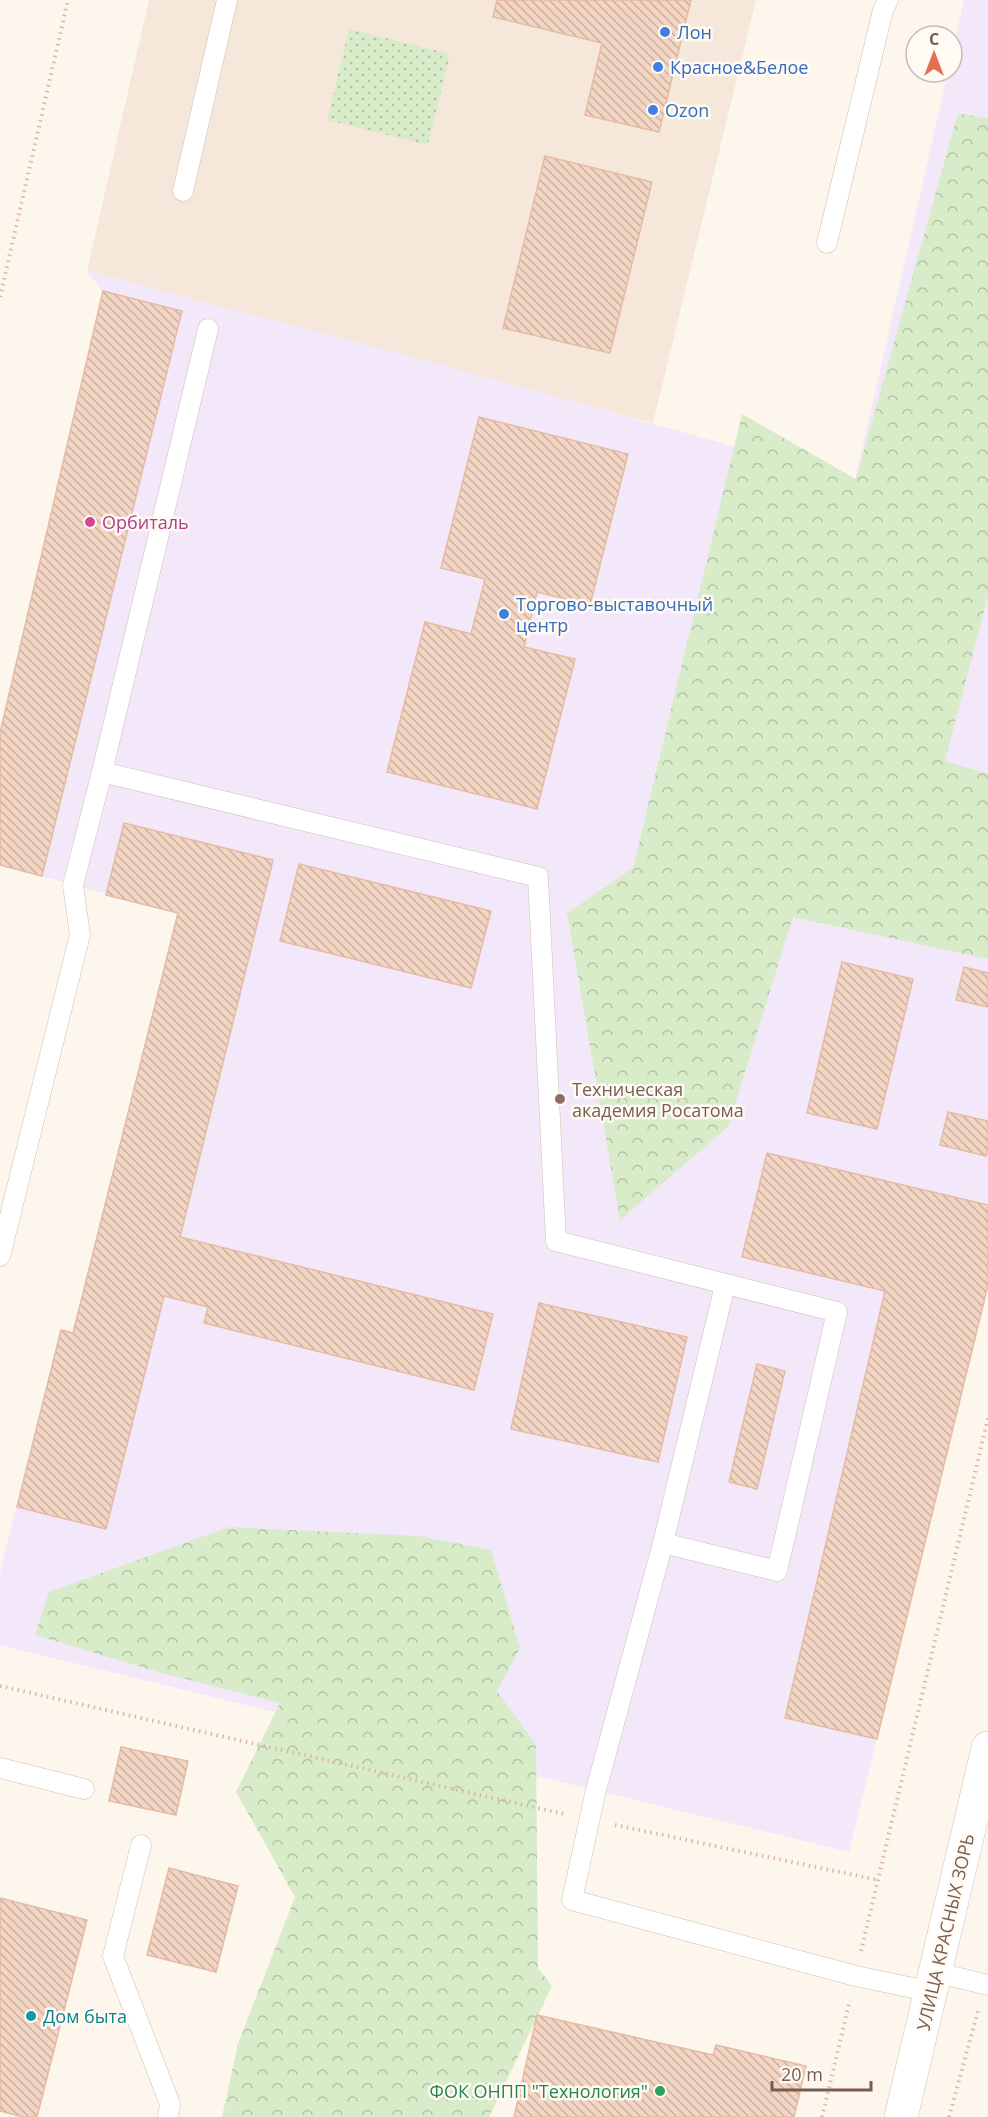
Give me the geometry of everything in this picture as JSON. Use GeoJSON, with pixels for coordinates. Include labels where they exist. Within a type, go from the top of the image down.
{"type":"FeatureCollection","features":[{"type":"Feature","properties":{"kind":"street","name":"УЛИЦА КРАСНЫХ ЗОРЬ"},"geometry":{"type":"LineString","coordinates":[[901,2117],[988,1748]]}},
{"type":"Feature","properties":{"kind":"lane"},"geometry":{"type":"LineString","coordinates":[[183,191],[227,0]]}},
{"type":"Feature","properties":{"kind":"lane"},"geometry":{"type":"LineString","coordinates":[[827,243],[883,10],[888,0]]}},
{"type":"Feature","properties":{"kind":"lane"},"geometry":{"type":"LineString","coordinates":[[0,1256],[7,1196],[80,935],[73,885],[208,329]]}},
{"type":"Feature","properties":{"kind":"lane"},"geometry":{"type":"LineString","coordinates":[[102,772],[538,877],[556,1241],[837,1312],[777,1571],[663,1543]]}},
{"type":"Feature","properties":{"kind":"lane"},"geometry":{"type":"LineString","coordinates":[[725,1285],[663,1543],[590,1820],[572,1900],[856,1976],[987,1985]]}},
{"type":"Feature","properties":{"kind":"lane"},"geometry":{"type":"LineString","coordinates":[[0,1768],[84,1789]]}},
{"type":"Feature","properties":{"kind":"lane"},"geometry":{"type":"LineString","coordinates":[[141,1845],[113,1956],[170,2104],[168,2117]]}},
{"type":"Feature","properties":{"kind":"path"},"geometry":{"type":"LineString","coordinates":[[0,297],[68,0]]}},
{"type":"Feature","properties":{"kind":"path"},"geometry":{"type":"LineString","coordinates":[[822,2117],[988,1418]]}},
{"type":"Feature","properties":{"kind":"path"},"geometry":{"type":"LineString","coordinates":[[0,1686],[590,1820],[878,1880]]}},
{"type":"Feature","properties":{"kind":"path"},"geometry":{"type":"LineString","coordinates":[[949,2117],[987,1985]]}},
{"type":"Feature","properties":{"kind":"shaded area"},"geometry":{"type":"Polygon","coordinates":[[[149,0],[756,0],[653,423],[87,271],[149,0]]]}},
{"type":"Feature","properties":{"kind":"shaded area","name":"Техническая академия Росатома"},"geometry":{"type":"Polygon","coordinates":[[[964,0],[988,0],[988,1285],[849,1852],[0,1645],[0,1574],[4,1557],[61,1330],[73,1333],[178,913],[0,865],[0,733],[103,292],[87,271],[424,360],[855,480],[945,84],[964,84],[964,24],[959,24],[964,0]]]}},
{"type":"Feature","properties":{"kind":"green space"},"geometry":{"type":"Polygon","coordinates":[[[349,29],[450,54],[428,145],[327,120],[349,29]]]}},
{"type":"Feature","properties":{"kind":"green space"},"geometry":{"type":"Polygon","coordinates":[[[958,113],[988,119],[988,596],[945,761],[988,774],[988,959],[793,917],[728,1127],[620,1220],[567,913],[633,868],[742,414],[856,479],[958,113]]]}},
{"type":"Feature","properties":{"kind":"green space"},"geometry":{"type":"Polygon","coordinates":[[[229,1527],[418,1536],[491,1550],[520,1648],[497,1691],[536,1745],[538,1968],[552,1986],[489,2117],[222,2117],[238,2044],[295,1897],[236,1792],[280,1703],[158,1672],[35,1635],[49,1592],[229,1527]]]}},
{"type":"Feature","properties":{"kind":"building"},"geometry":{"type":"Polygon","coordinates":[[[497,0],[691,0],[659,132],[585,115],[602,43],[493,17],[497,0]]]}},
{"type":"Feature","properties":{"kind":"building"},"geometry":{"type":"Polygon","coordinates":[[[545,156],[652,182],[610,353],[503,328],[545,156]]]}},
{"type":"Feature","properties":{"kind":"building","name":"Орбиталь"},"geometry":{"type":"Polygon","coordinates":[[[103,291],[182,311],[42,876],[0,865],[0,733],[103,291]]]}},
{"type":"Feature","properties":{"kind":"building","name":"Торгово-выставочный центр"},"geometry":{"type":"Polygon","coordinates":[[[479,417],[628,454],[590,605],[537,592],[524,647],[575,659],[537,809],[387,772],[425,622],[471,634],[485,579],[441,568],[479,417]]]}},
{"type":"Feature","properties":{"kind":"building"},"geometry":{"type":"Polygon","coordinates":[[[124,823],[273,860],[180,1237],[493,1314],[474,1390],[204,1323],[208,1307],[164,1296],[106,1529],[17,1507],[61,1330],[73,1333],[178,913],[106,895],[124,823]]]}},
{"type":"Feature","properties":{"kind":"building"},"geometry":{"type":"Polygon","coordinates":[[[299,864],[491,911],[471,988],[280,941],[299,864]]]}},
{"type":"Feature","properties":{"kind":"building"},"geometry":{"type":"Polygon","coordinates":[[[842,962],[913,979],[877,1129],[807,1113],[842,962]]]}},
{"type":"Feature","properties":{"kind":"building"},"geometry":{"type":"Polygon","coordinates":[[[964,967],[988,973],[988,1007],[956,1000],[964,967]]]}},
{"type":"Feature","properties":{"kind":"building"},"geometry":{"type":"Polygon","coordinates":[[[948,1112],[988,1121],[986,1156],[940,1145],[948,1112]]]}},
{"type":"Feature","properties":{"kind":"building"},"geometry":{"type":"Polygon","coordinates":[[[767,1153],[988,1205],[988,1285],[877,1739],[785,1718],[885,1291],[742,1257],[767,1153]]]}},
{"type":"Feature","properties":{"kind":"building"},"geometry":{"type":"Polygon","coordinates":[[[539,1303],[687,1337],[658,1462],[511,1429],[539,1303]]]}},
{"type":"Feature","properties":{"kind":"building"},"geometry":{"type":"Polygon","coordinates":[[[757,1364],[785,1371],[757,1489],[729,1482],[757,1364]]]}},
{"type":"Feature","properties":{"kind":"building"},"geometry":{"type":"Polygon","coordinates":[[[121,1747],[188,1761],[176,1815],[109,1801],[121,1747]]]}},
{"type":"Feature","properties":{"kind":"building"},"geometry":{"type":"Polygon","coordinates":[[[169,1868],[238,1886],[216,1972],[147,1955],[169,1868]]]}},
{"type":"Feature","properties":{"kind":"building","name":"Дом быта"},"geometry":{"type":"Polygon","coordinates":[[[0,1898],[87,1920],[37,2117],[23,2117],[0,2111],[0,1898]]]}},
{"type":"Feature","properties":{"kind":"building","name":"ФОК ОНПП \"Технология\""},"geometry":{"type":"Polygon","coordinates":[[[537,2015],[713,2055],[716,2045],[806,2066],[794,2117],[514,2117],[537,2015]]]}},
{"type":"Feature","properties":{"kind":"place","name":"Лон"},"geometry":{"type":"Point","coordinates":[665,32]}},
{"type":"Feature","properties":{"kind":"place","name":"Красное&Белое"},"geometry":{"type":"Point","coordinates":[658,67]}},
{"type":"Feature","properties":{"kind":"place","name":"Ozon"},"geometry":{"type":"Point","coordinates":[653,110]}},
{"type":"Feature","properties":{"kind":"place","name":"Орбиталь"},"geometry":{"type":"Point","coordinates":[90,522]}},
{"type":"Feature","properties":{"kind":"place","name":"Торгово-выставочный центр"},"geometry":{"type":"Point","coordinates":[504,614]}},
{"type":"Feature","properties":{"kind":"place","name":"Техническая академия Росатома"},"geometry":{"type":"Point","coordinates":[560,1099]}},
{"type":"Feature","properties":{"kind":"place","name":"Дом быта"},"geometry":{"type":"Point","coordinates":[31,2016]}},
{"type":"Feature","properties":{"kind":"place","name":"ФОК ОНПП \"Технология\""},"geometry":{"type":"Point","coordinates":[660,2091]}}]}
